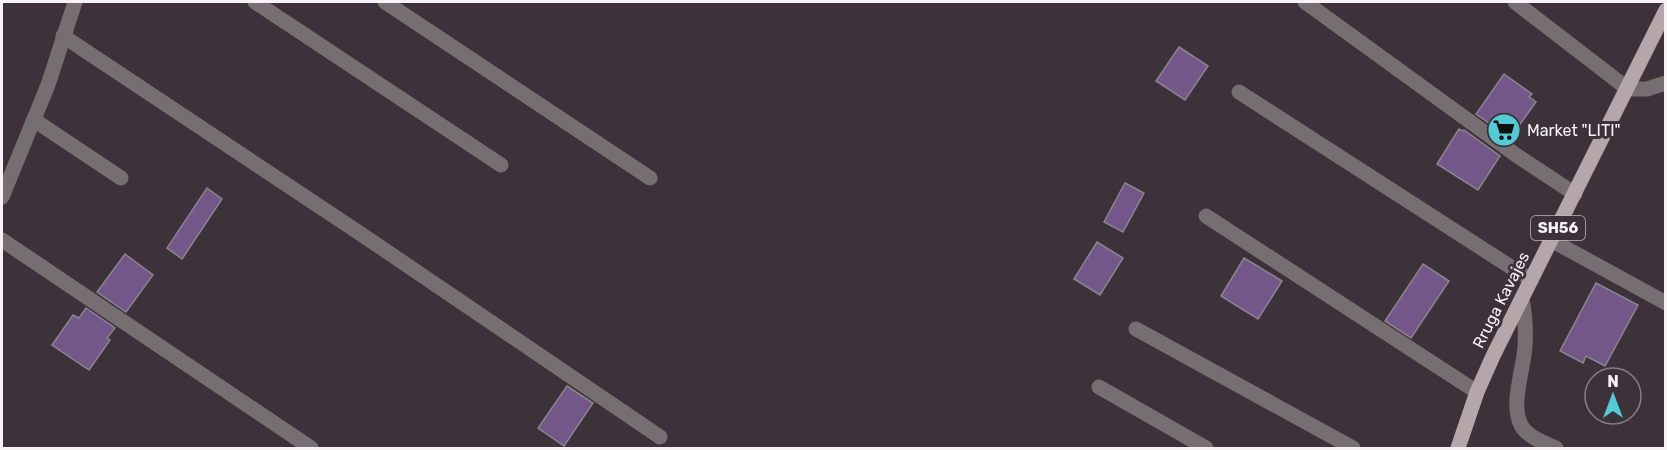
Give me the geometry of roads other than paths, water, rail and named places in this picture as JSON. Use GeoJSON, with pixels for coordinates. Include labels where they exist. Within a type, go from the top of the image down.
{"type":"FeatureCollection","features":[{"type":"Feature","properties":{"kind":"main road","name":"Rruga Kavajes"},"geometry":{"type":"LineString","coordinates":[[1458,448],[1477,392],[1493,356],[1628,89],[1665,10]]}},
{"type":"Feature","properties":{"kind":"street"},"geometry":{"type":"LineString","coordinates":[[2,197],[48,85],[75,2]]}},
{"type":"Feature","properties":{"kind":"street"},"geometry":{"type":"LineString","coordinates":[[255,2],[501,165]]}},
{"type":"Feature","properties":{"kind":"street"},"geometry":{"type":"LineString","coordinates":[[385,2],[650,178]]}},
{"type":"Feature","properties":{"kind":"street"},"geometry":{"type":"LineString","coordinates":[[1305,2],[1516,155],[1575,194]]}},
{"type":"Feature","properties":{"kind":"street"},"geometry":{"type":"LineString","coordinates":[[1515,2],[1628,89],[1647,89],[1665,83]]}},
{"type":"Feature","properties":{"kind":"street"},"geometry":{"type":"LineString","coordinates":[[63,36],[660,437]]}},
{"type":"Feature","properties":{"kind":"street"},"geometry":{"type":"LineString","coordinates":[[1239,92],[1531,280]]}},
{"type":"Feature","properties":{"kind":"street"},"geometry":{"type":"LineString","coordinates":[[34,120],[121,178]]}},
{"type":"Feature","properties":{"kind":"street"},"geometry":{"type":"LineString","coordinates":[[1206,216],[1477,392]]}},
{"type":"Feature","properties":{"kind":"street"},"geometry":{"type":"LineString","coordinates":[[2,240],[311,448]]}},
{"type":"Feature","properties":{"kind":"street"},"geometry":{"type":"LineString","coordinates":[[1551,240],[1665,303]]}},
{"type":"Feature","properties":{"kind":"street"},"geometry":{"type":"LineString","coordinates":[[1522,299],[1525,346],[1518,388],[1518,411],[1521,426],[1533,437],[1556,448]]}},
{"type":"Feature","properties":{"kind":"street"},"geometry":{"type":"LineString","coordinates":[[1136,329],[1353,448]]}},
{"type":"Feature","properties":{"kind":"street"},"geometry":{"type":"LineString","coordinates":[[1099,387],[1206,448]]}},
{"type":"Feature","properties":{"kind":"place","name":"Market \"LITI\""},"geometry":{"type":"Point","coordinates":[1504,130]}}]}
